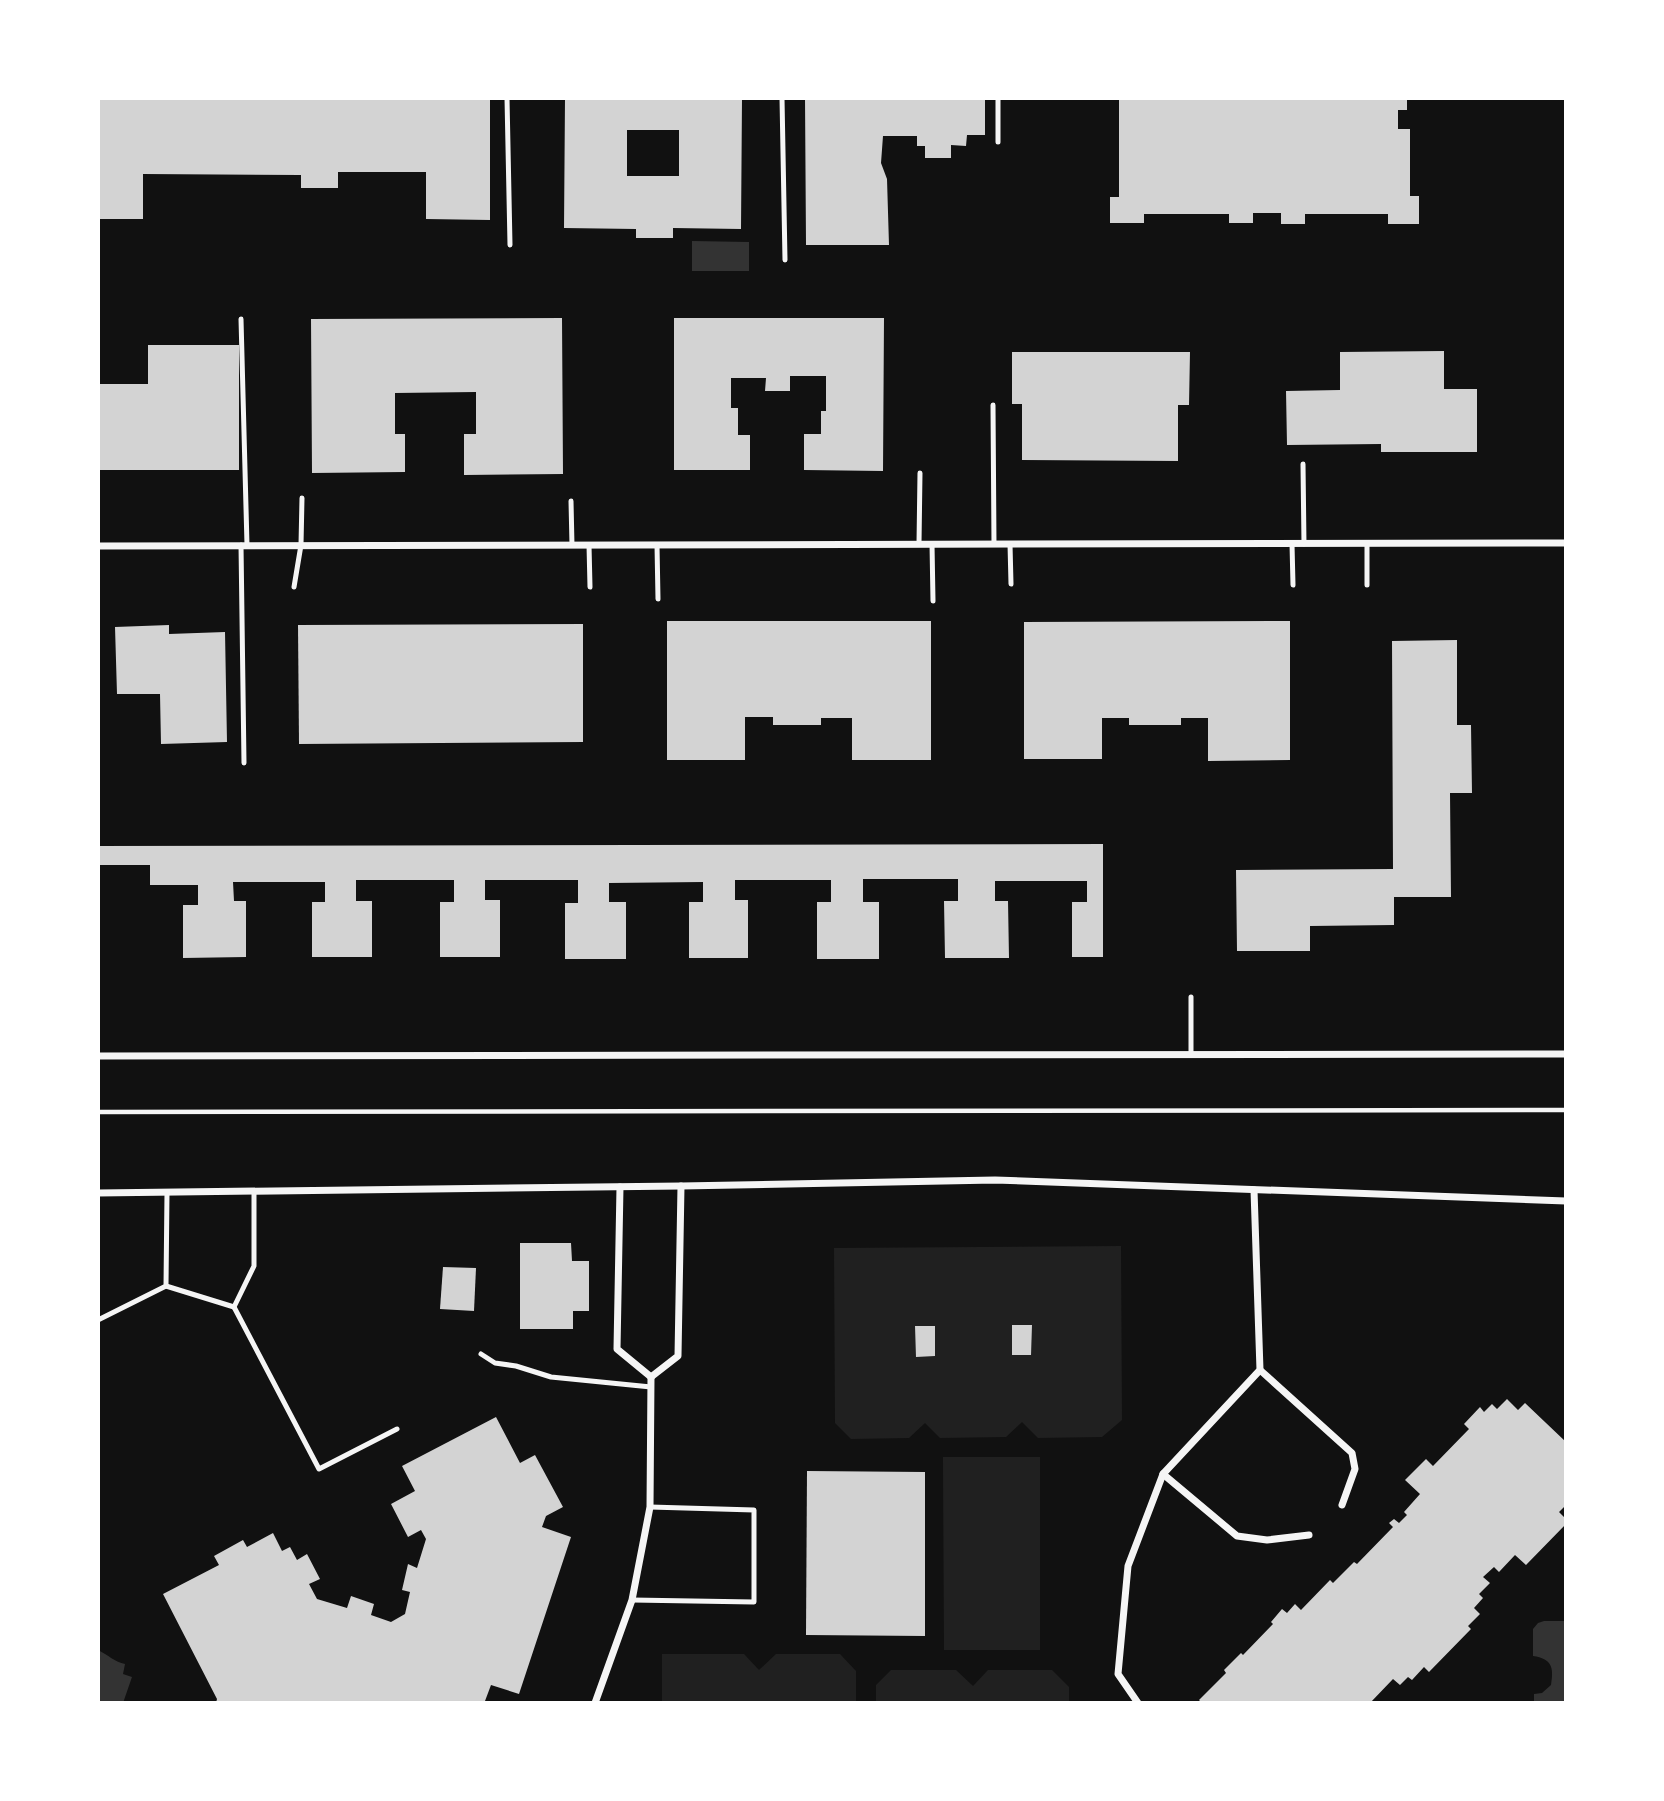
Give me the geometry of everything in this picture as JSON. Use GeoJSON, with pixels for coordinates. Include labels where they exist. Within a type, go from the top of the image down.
{"type":"FeatureCollection","features":[{"type":"Feature","properties":{"kind":"street"},"geometry":{"type":"LineString","coordinates":[[98,546],[1566,543]]}},
{"type":"Feature","properties":{"kind":"street"},"geometry":{"type":"LineString","coordinates":[[98,1056],[1566,1054]]}},
{"type":"Feature","properties":{"kind":"street"},"geometry":{"type":"LineString","coordinates":[[98,1193],[995,1180],[1566,1201]]}},
{"type":"Feature","properties":{"kind":"street"},"geometry":{"type":"LineString","coordinates":[[651,1377],[678,1356],[681,1186]]}},
{"type":"Feature","properties":{"kind":"street"},"geometry":{"type":"LineString","coordinates":[[620,1187],[617,1349],[651,1377]]}},
{"type":"Feature","properties":{"kind":"street"},"geometry":{"type":"LineString","coordinates":[[1138,1703],[1118,1674],[1128,1566],[1163,1474],[1260,1370],[1254,1190]]}},
{"type":"Feature","properties":{"kind":"street"},"geometry":{"type":"LineString","coordinates":[[1260,1370],[1352,1453],[1355,1469],[1342,1505]]}},
{"type":"Feature","properties":{"kind":"street"},"geometry":{"type":"LineString","coordinates":[[595,1703],[632,1600],[650,1507],[651,1377]]}},
{"type":"Feature","properties":{"kind":"street"},"geometry":{"type":"LineString","coordinates":[[1163,1474],[1237,1536],[1267,1540],[1309,1535]]}},
{"type":"Feature","properties":{"kind":"lane"},"geometry":{"type":"LineString","coordinates":[[507,98],[510,245]]}},
{"type":"Feature","properties":{"kind":"lane"},"geometry":{"type":"LineString","coordinates":[[782,98],[785,260]]}},
{"type":"Feature","properties":{"kind":"lane"},"geometry":{"type":"LineString","coordinates":[[998,98],[998,142]]}},
{"type":"Feature","properties":{"kind":"lane"},"geometry":{"type":"LineString","coordinates":[[241,319],[244,763]]}},
{"type":"Feature","properties":{"kind":"lane"},"geometry":{"type":"LineString","coordinates":[[993,405],[993,544]]}},
{"type":"Feature","properties":{"kind":"lane"},"geometry":{"type":"LineString","coordinates":[[1303,464],[1304,544]]}},
{"type":"Feature","properties":{"kind":"lane"},"geometry":{"type":"LineString","coordinates":[[919,544],[920,473]]}},
{"type":"Feature","properties":{"kind":"lane"},"geometry":{"type":"LineString","coordinates":[[294,587],[301,545],[302,498]]}},
{"type":"Feature","properties":{"kind":"lane"},"geometry":{"type":"LineString","coordinates":[[571,501],[572,545]]}},
{"type":"Feature","properties":{"kind":"lane"},"geometry":{"type":"LineString","coordinates":[[932,544],[933,601]]}},
{"type":"Feature","properties":{"kind":"lane"},"geometry":{"type":"LineString","coordinates":[[1010,544],[1011,584]]}},
{"type":"Feature","properties":{"kind":"lane"},"geometry":{"type":"LineString","coordinates":[[1292,544],[1293,585]]}},
{"type":"Feature","properties":{"kind":"lane"},"geometry":{"type":"LineString","coordinates":[[1367,544],[1367,585]]}},
{"type":"Feature","properties":{"kind":"lane"},"geometry":{"type":"LineString","coordinates":[[589,545],[590,587]]}},
{"type":"Feature","properties":{"kind":"lane"},"geometry":{"type":"LineString","coordinates":[[657,545],[658,599]]}},
{"type":"Feature","properties":{"kind":"lane"},"geometry":{"type":"LineString","coordinates":[[1191,997],[1191,1054]]}},
{"type":"Feature","properties":{"kind":"lane"},"geometry":{"type":"LineString","coordinates":[[234,1307],[254,1266],[254,1191]]}},
{"type":"Feature","properties":{"kind":"lane"},"geometry":{"type":"LineString","coordinates":[[166,1286],[167,1193]]}},
{"type":"Feature","properties":{"kind":"lane"},"geometry":{"type":"LineString","coordinates":[[98,1320],[166,1286],[234,1307],[319,1469],[397,1429]]}},
{"type":"Feature","properties":{"kind":"lane"},"geometry":{"type":"LineString","coordinates":[[481,1354],[495,1363],[516,1366],[551,1377],[651,1387]]}},
{"type":"Feature","properties":{"kind":"lane"},"geometry":{"type":"LineString","coordinates":[[632,1600],[754,1602],[754,1510],[650,1507]]}},
{"type":"Feature","properties":{"kind":"path"},"geometry":{"type":"LineString","coordinates":[[98,1112],[1566,1110]]}},
{"type":"Feature","properties":{"kind":"shaded area"},"geometry":{"type":"Polygon","coordinates":[[[692,241],[749,242],[749,271],[692,271],[692,241]]]}},
{"type":"Feature","properties":{"kind":"shaded area"},"geometry":{"type":"Polygon","coordinates":[[[1121,1246],[1122,1420],[1102,1437],[1038,1438],[1022,1422],[1006,1437],[940,1438],[925,1423],[909,1438],[851,1439],[835,1423],[834,1248],[1121,1246]]]}},
{"type":"Feature","properties":{"kind":"shaded area"},"geometry":{"type":"Polygon","coordinates":[[[943,1457],[1040,1457],[1040,1650],[944,1650],[943,1457]]]}},
{"type":"Feature","properties":{"kind":"shaded area"},"geometry":{"type":"Polygon","coordinates":[[[1544,1621],[1566,1621],[1566,1703],[1534,1703],[1534,1694],[1542,1693],[1551,1685],[1552,1679],[1552,1669],[1548,1662],[1533,1656],[1533,1629],[1544,1621]]]}},
{"type":"Feature","properties":{"kind":"shaded area"},"geometry":{"type":"Polygon","coordinates":[[[98,1650],[125,1664],[123,1674],[132,1677],[123,1703],[98,1703],[98,1650]]]}},
{"type":"Feature","properties":{"kind":"shaded area"},"geometry":{"type":"Polygon","coordinates":[[[662,1654],[744,1654],[759,1670],[776,1654],[840,1654],[856,1671],[856,1703],[662,1703],[662,1654]]]}},
{"type":"Feature","properties":{"kind":"shaded area"},"geometry":{"type":"Polygon","coordinates":[[[891,1670],[956,1670],[973,1686],[988,1670],[1052,1670],[1069,1687],[1069,1703],[876,1703],[876,1685],[891,1670]]]}},
{"type":"Feature","properties":{"kind":"building"},"geometry":{"type":"Polygon","coordinates":[[[98,98],[490,98],[490,220],[426,219],[426,172],[338,172],[338,188],[301,188],[301,175],[143,174],[143,219],[98,219],[98,98]]]}},
{"type":"Feature","properties":{"kind":"building"},"geometry":{"type":"Polygon","coordinates":[[[565,98],[742,98],[741,229],[673,228],[673,238],[636,238],[636,229],[564,228],[565,98]],[[627,130],[627,176],[679,176],[679,130],[627,130]]]}},
{"type":"Feature","properties":{"kind":"building"},"geometry":{"type":"Polygon","coordinates":[[[805,98],[985,98],[985,135],[967,135],[966,146],[951,145],[951,158],[925,158],[925,146],[917,146],[917,136],[883,136],[881,163],[887,179],[889,245],[806,245],[805,98]]]}},
{"type":"Feature","properties":{"kind":"building"},"geometry":{"type":"Polygon","coordinates":[[[1119,98],[1407,98],[1407,110],[1398,110],[1398,129],[1410,129],[1410,196],[1419,196],[1419,224],[1388,224],[1388,214],[1305,214],[1305,224],[1281,224],[1281,213],[1253,213],[1253,223],[1229,223],[1229,214],[1144,214],[1144,223],[1110,223],[1110,197],[1119,197],[1119,98]]]}},
{"type":"Feature","properties":{"kind":"building"},"geometry":{"type":"Polygon","coordinates":[[[562,318],[563,474],[464,475],[464,434],[476,434],[476,392],[395,393],[395,434],[405,434],[405,472],[312,473],[311,319],[562,318]]]}},
{"type":"Feature","properties":{"kind":"building"},"geometry":{"type":"Polygon","coordinates":[[[674,318],[884,318],[883,471],[804,470],[804,434],[821,434],[821,411],[826,411],[826,376],[790,376],[790,391],[765,391],[766,378],[731,378],[731,408],[738,408],[738,435],[750,435],[750,470],[674,470],[674,318]]]}},
{"type":"Feature","properties":{"kind":"building"},"geometry":{"type":"Polygon","coordinates":[[[148,345],[239,345],[239,470],[98,470],[98,384],[148,384],[148,345]]]}},
{"type":"Feature","properties":{"kind":"building"},"geometry":{"type":"Polygon","coordinates":[[[1444,351],[1444,389],[1477,389],[1477,452],[1381,452],[1381,444],[1287,445],[1286,391],[1340,390],[1340,352],[1444,351]]]}},
{"type":"Feature","properties":{"kind":"building"},"geometry":{"type":"Polygon","coordinates":[[[1012,352],[1190,352],[1189,405],[1178,405],[1178,461],[1022,460],[1022,404],[1012,404],[1012,352]]]}},
{"type":"Feature","properties":{"kind":"building"},"geometry":{"type":"Polygon","coordinates":[[[667,621],[931,621],[931,760],[852,760],[852,718],[821,718],[821,725],[773,725],[773,717],[745,717],[745,760],[667,760],[667,621]]]}},
{"type":"Feature","properties":{"kind":"building"},"geometry":{"type":"Polygon","coordinates":[[[1290,621],[1290,760],[1208,761],[1208,718],[1181,718],[1181,725],[1129,725],[1129,718],[1102,718],[1102,759],[1024,759],[1024,622],[1290,621]]]}},
{"type":"Feature","properties":{"kind":"building"},"geometry":{"type":"Polygon","coordinates":[[[583,624],[583,742],[299,744],[298,625],[583,624]]]}},
{"type":"Feature","properties":{"kind":"building"},"geometry":{"type":"Polygon","coordinates":[[[169,625],[169,634],[225,632],[227,742],[161,744],[160,694],[117,694],[115,627],[169,625]]]}},
{"type":"Feature","properties":{"kind":"building"},"geometry":{"type":"Polygon","coordinates":[[[1457,640],[1457,725],[1471,725],[1472,793],[1450,793],[1451,897],[1394,897],[1394,925],[1310,926],[1310,951],[1237,951],[1236,870],[1393,869],[1392,641],[1457,640]]]}},
{"type":"Feature","properties":{"kind":"building"},"geometry":{"type":"Polygon","coordinates":[[[1103,844],[1103,957],[1072,957],[1072,902],[1087,902],[1087,881],[995,881],[995,901],[1008,901],[1009,958],[945,958],[944,901],[958,901],[958,879],[863,879],[863,902],[879,902],[879,959],[817,959],[817,902],[831,902],[831,880],[735,880],[735,900],[748,900],[748,958],[689,958],[689,902],[703,902],[703,882],[609,883],[609,902],[626,902],[626,959],[565,959],[565,903],[578,903],[578,880],[485,880],[485,900],[500,900],[500,957],[440,957],[440,902],[454,902],[454,880],[356,880],[356,901],[372,901],[372,957],[312,957],[312,902],[325,902],[325,882],[233,882],[234,901],[246,901],[246,957],[183,958],[183,905],[198,905],[198,885],[150,885],[150,865],[98,865],[98,846],[1103,844]]]}},
{"type":"Feature","properties":{"kind":"building"},"geometry":{"type":"Polygon","coordinates":[[[520,1243],[571,1243],[572,1261],[589,1261],[589,1311],[573,1311],[573,1329],[520,1329],[520,1243]]]}},
{"type":"Feature","properties":{"kind":"building"},"geometry":{"type":"Polygon","coordinates":[[[443,1267],[476,1268],[474,1311],[440,1309],[443,1267]]]}},
{"type":"Feature","properties":{"kind":"building"},"geometry":{"type":"Polygon","coordinates":[[[1012,1325],[1032,1325],[1031,1355],[1012,1355],[1012,1325]]]}},
{"type":"Feature","properties":{"kind":"building"},"geometry":{"type":"Polygon","coordinates":[[[915,1326],[935,1326],[935,1356],[916,1357],[915,1326]]]}},
{"type":"Feature","properties":{"kind":"building"},"geometry":{"type":"Polygon","coordinates":[[[1507,1399],[1518,1410],[1525,1403],[1566,1442],[1566,1505],[1559,1512],[1566,1519],[1566,1524],[1526,1565],[1515,1555],[1499,1572],[1494,1567],[1483,1577],[1490,1583],[1479,1594],[1483,1598],[1474,1608],[1480,1614],[1468,1626],[1471,1629],[1429,1672],[1424,1667],[1412,1680],[1408,1677],[1400,1685],[1393,1679],[1370,1703],[1202,1703],[1199,1700],[1226,1673],[1224,1670],[1273,1624],[1271,1622],[1282,1609],[1287,1613],[1295,1604],[1301,1610],[1330,1580],[1333,1583],[1354,1562],[1357,1564],[1393,1527],[1389,1523],[1394,1519],[1399,1523],[1407,1515],[1404,1512],[1420,1494],[1405,1480],[1426,1459],[1433,1466],[1469,1429],[1464,1424],[1480,1407],[1484,1412],[1492,1404],[1497,1409],[1507,1399]]]}},
{"type":"Feature","properties":{"kind":"building"},"geometry":{"type":"Polygon","coordinates":[[[496,1417],[520,1463],[535,1455],[563,1507],[546,1516],[542,1527],[571,1537],[519,1694],[491,1685],[486,1703],[216,1703],[217,1699],[163,1594],[219,1565],[214,1556],[243,1540],[247,1547],[273,1533],[282,1551],[290,1547],[297,1560],[307,1554],[320,1579],[309,1584],[317,1599],[347,1608],[351,1596],[374,1604],[371,1615],[391,1622],[405,1614],[410,1592],[402,1590],[408,1564],[417,1568],[426,1539],[421,1530],[408,1537],[391,1504],[415,1491],[402,1466],[496,1417]]]}},
{"type":"Feature","properties":{"kind":"building"},"geometry":{"type":"Polygon","coordinates":[[[807,1471],[925,1472],[925,1636],[806,1635],[807,1471]]]}}]}
